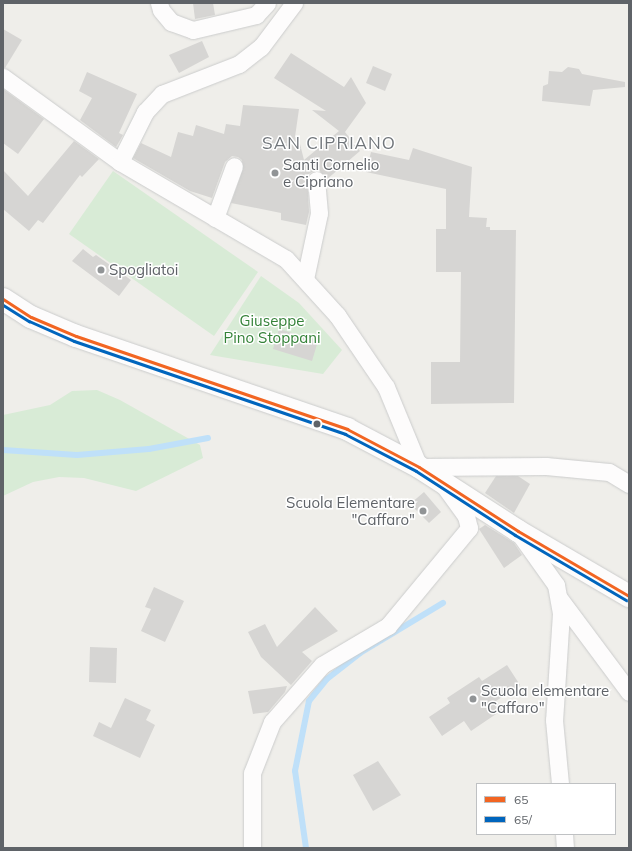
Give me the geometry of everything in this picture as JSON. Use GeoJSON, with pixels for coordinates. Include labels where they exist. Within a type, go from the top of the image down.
{"type":"FeatureCollection","features":[{"type":"Feature","properties":{"kind":"street"},"geometry":{"type":"LineString","coordinates":[[159,3],[161,10],[171,22],[193,30],[256,16],[267,3]]}},
{"type":"Feature","properties":{"kind":"street"},"geometry":{"type":"LineString","coordinates":[[120,162],[145,112],[162,94],[239,64],[260,47],[294,3]]}},
{"type":"Feature","properties":{"kind":"street"},"geometry":{"type":"LineString","coordinates":[[3,77],[120,162],[286,259],[337,315],[386,387],[410,462]]}},
{"type":"Feature","properties":{"kind":"street"},"geometry":{"type":"LineString","coordinates":[[215,218],[234,166]]}},
{"type":"Feature","properties":{"kind":"street"},"geometry":{"type":"LineString","coordinates":[[305,279],[319,213],[316,180]]}},
{"type":"Feature","properties":{"kind":"street"},"geometry":{"type":"LineString","coordinates":[[3,299],[31,317],[76,336],[347,429],[410,462],[518,532],[629,596]]}},
{"type":"Feature","properties":{"kind":"street"},"geometry":{"type":"LineString","coordinates":[[410,462],[546,466],[609,472],[629,484]]}},
{"type":"Feature","properties":{"kind":"street"},"geometry":{"type":"LineString","coordinates":[[252,848],[252,773],[272,722],[322,665],[388,626],[469,528],[466,516],[441,482]]}},
{"type":"Feature","properties":{"kind":"street"},"geometry":{"type":"LineString","coordinates":[[518,532],[556,585],[558,596],[562,631],[554,720],[560,783]]}},
{"type":"Feature","properties":{"kind":"street"},"geometry":{"type":"LineString","coordinates":[[558,596],[629,692]]}},
{"type":"Feature","properties":{"kind":"street"},"geometry":{"type":"LineString","coordinates":[[564,835],[565,848]]}},
{"type":"Feature","properties":{"kind":"green space"},"geometry":{"type":"Polygon","coordinates":[[[113,171],[258,272],[214,336],[69,234],[113,171]]]}},
{"type":"Feature","properties":{"kind":"green space","name":"Giuseppe Pino Stoppani"},"geometry":{"type":"Polygon","coordinates":[[[261,276],[299,303],[342,350],[323,374],[210,355],[261,276]]]}},
{"type":"Feature","properties":{"kind":"green space"},"geometry":{"type":"Polygon","coordinates":[[[97,390],[120,400],[200,445],[203,458],[136,491],[84,478],[59,477],[33,482],[3,496],[3,415],[50,405],[72,391],[97,390]]]}},
{"type":"Feature","properties":{"kind":"building"},"geometry":{"type":"Polygon","coordinates":[[[193,3],[213,3],[215,15],[195,19],[193,3]]]}},
{"type":"Feature","properties":{"kind":"building"},"geometry":{"type":"Polygon","coordinates":[[[3,29],[22,40],[5,68],[3,67],[3,29]]]}},
{"type":"Feature","properties":{"kind":"building"},"geometry":{"type":"Polygon","coordinates":[[[202,41],[209,57],[179,73],[169,55],[202,41]]]}},
{"type":"Feature","properties":{"kind":"building"},"geometry":{"type":"Polygon","coordinates":[[[291,53],[344,87],[351,77],[366,103],[345,132],[360,151],[326,180],[320,171],[315,170],[307,175],[309,212],[306,225],[281,220],[281,213],[231,203],[243,169],[242,160],[238,157],[232,156],[225,162],[212,198],[190,191],[133,158],[141,143],[171,157],[178,132],[193,136],[196,125],[224,134],[226,124],[240,126],[243,105],[299,109],[295,137],[299,140],[304,160],[339,131],[312,110],[326,111],[274,78],[291,53]]]}},
{"type":"Feature","properties":{"kind":"building"},"geometry":{"type":"Polygon","coordinates":[[[373,66],[392,74],[385,91],[366,83],[373,66]]]}},
{"type":"Feature","properties":{"kind":"building"},"geometry":{"type":"Polygon","coordinates":[[[568,67],[579,69],[582,74],[625,82],[625,87],[593,90],[590,106],[542,101],[543,86],[548,84],[549,71],[562,72],[568,67]]]}},
{"type":"Feature","properties":{"kind":"building"},"geometry":{"type":"Polygon","coordinates":[[[87,72],[137,94],[119,133],[123,135],[116,147],[80,120],[92,98],[79,91],[87,72]]]}},
{"type":"Feature","properties":{"kind":"building"},"geometry":{"type":"Polygon","coordinates":[[[3,89],[44,119],[18,154],[3,143],[3,89]]]}},
{"type":"Feature","properties":{"kind":"building"},"geometry":{"type":"Polygon","coordinates":[[[74,141],[99,159],[82,177],[80,175],[43,223],[38,220],[29,231],[3,209],[3,170],[28,196],[74,141]]]}},
{"type":"Feature","properties":{"kind":"building"},"geometry":{"type":"Polygon","coordinates":[[[413,148],[472,167],[469,217],[487,218],[486,227],[490,227],[490,230],[516,230],[514,403],[431,404],[431,362],[460,362],[461,272],[436,272],[436,229],[446,229],[446,189],[366,172],[371,152],[409,160],[413,148]]]}},
{"type":"Feature","properties":{"kind":"building","name":"Spogliatoi"},"geometry":{"type":"Polygon","coordinates":[[[83,249],[93,257],[96,255],[131,280],[119,296],[72,261],[83,249]]]}},
{"type":"Feature","properties":{"kind":"building"},"geometry":{"type":"Polygon","coordinates":[[[279,329],[318,341],[312,361],[273,349],[279,329]]]}},
{"type":"Feature","properties":{"kind":"building"},"geometry":{"type":"Polygon","coordinates":[[[496,476],[518,476],[530,484],[514,513],[485,493],[496,476]]]}},
{"type":"Feature","properties":{"kind":"building"},"geometry":{"type":"Polygon","coordinates":[[[424,492],[441,512],[429,523],[410,504],[424,492]]]}},
{"type":"Feature","properties":{"kind":"building"},"geometry":{"type":"Polygon","coordinates":[[[485,525],[514,543],[522,555],[504,568],[479,529],[485,525]]]}},
{"type":"Feature","properties":{"kind":"building"},"geometry":{"type":"Polygon","coordinates":[[[154,587],[184,601],[165,642],[141,631],[151,609],[145,607],[154,587]]]}},
{"type":"Feature","properties":{"kind":"building"},"geometry":{"type":"Polygon","coordinates":[[[315,607],[338,631],[302,652],[312,661],[291,685],[261,657],[248,632],[265,624],[277,647],[315,607]]]}},
{"type":"Feature","properties":{"kind":"building"},"geometry":{"type":"Polygon","coordinates":[[[90,647],[117,648],[116,683],[89,682],[90,647]]]}},
{"type":"Feature","properties":{"kind":"building","name":"Scuola elementare \"Caffaro\""},"geometry":{"type":"Polygon","coordinates":[[[507,665],[520,685],[496,701],[502,710],[471,731],[464,721],[442,736],[429,717],[450,703],[447,698],[479,677],[482,681],[507,665]]]}},
{"type":"Feature","properties":{"kind":"building"},"geometry":{"type":"Polygon","coordinates":[[[287,686],[285,692],[268,712],[253,714],[248,691],[287,686]]]}},
{"type":"Feature","properties":{"kind":"building"},"geometry":{"type":"Polygon","coordinates":[[[125,698],[151,710],[146,720],[155,725],[140,758],[93,736],[99,722],[111,728],[125,698]]]}},
{"type":"Feature","properties":{"kind":"building"},"geometry":{"type":"Polygon","coordinates":[[[378,761],[401,795],[373,811],[353,775],[378,761]]]}},
{"type":"Feature","properties":{"kind":"waterway"},"geometry":{"type":"LineString","coordinates":[[3,450],[77,455],[149,449],[208,438]]}},
{"type":"Feature","properties":{"kind":"waterway"},"geometry":{"type":"LineString","coordinates":[[306,848],[295,771],[309,701],[327,679],[360,653],[443,603]]}},
{"type":"Feature","properties":{"kind":"transit line","name":"65"},"geometry":{"type":"LineString","coordinates":[[3,299],[31,317],[76,336],[347,429],[419,467],[518,531],[629,596]]}},
{"type":"Feature","properties":{"kind":"transit line","name":"65/"},"geometry":{"type":"LineString","coordinates":[[3,305],[29,321],[74,341],[345,434],[416,471],[515,535],[626,600]]}},
{"type":"Feature","properties":{"kind":"place","name":"Santi Cornelio e Cipriano"},"geometry":{"type":"Point","coordinates":[275,173]}},
{"type":"Feature","properties":{"kind":"place","name":"Spogliatoi"},"geometry":{"type":"Point","coordinates":[101,270]}},
{"type":"Feature","properties":{"kind":"place","name":"Scuola Elementare \"Caffaro\""},"geometry":{"type":"Point","coordinates":[423,511]}},
{"type":"Feature","properties":{"kind":"place","name":"Scuola elementare \"Caffaro\""},"geometry":{"type":"Point","coordinates":[473,699]}},
{"type":"Feature","properties":{"kind":"district","name":"SAN CIPRIANO"},"geometry":{"type":"Point","coordinates":[329,143]}}]}
